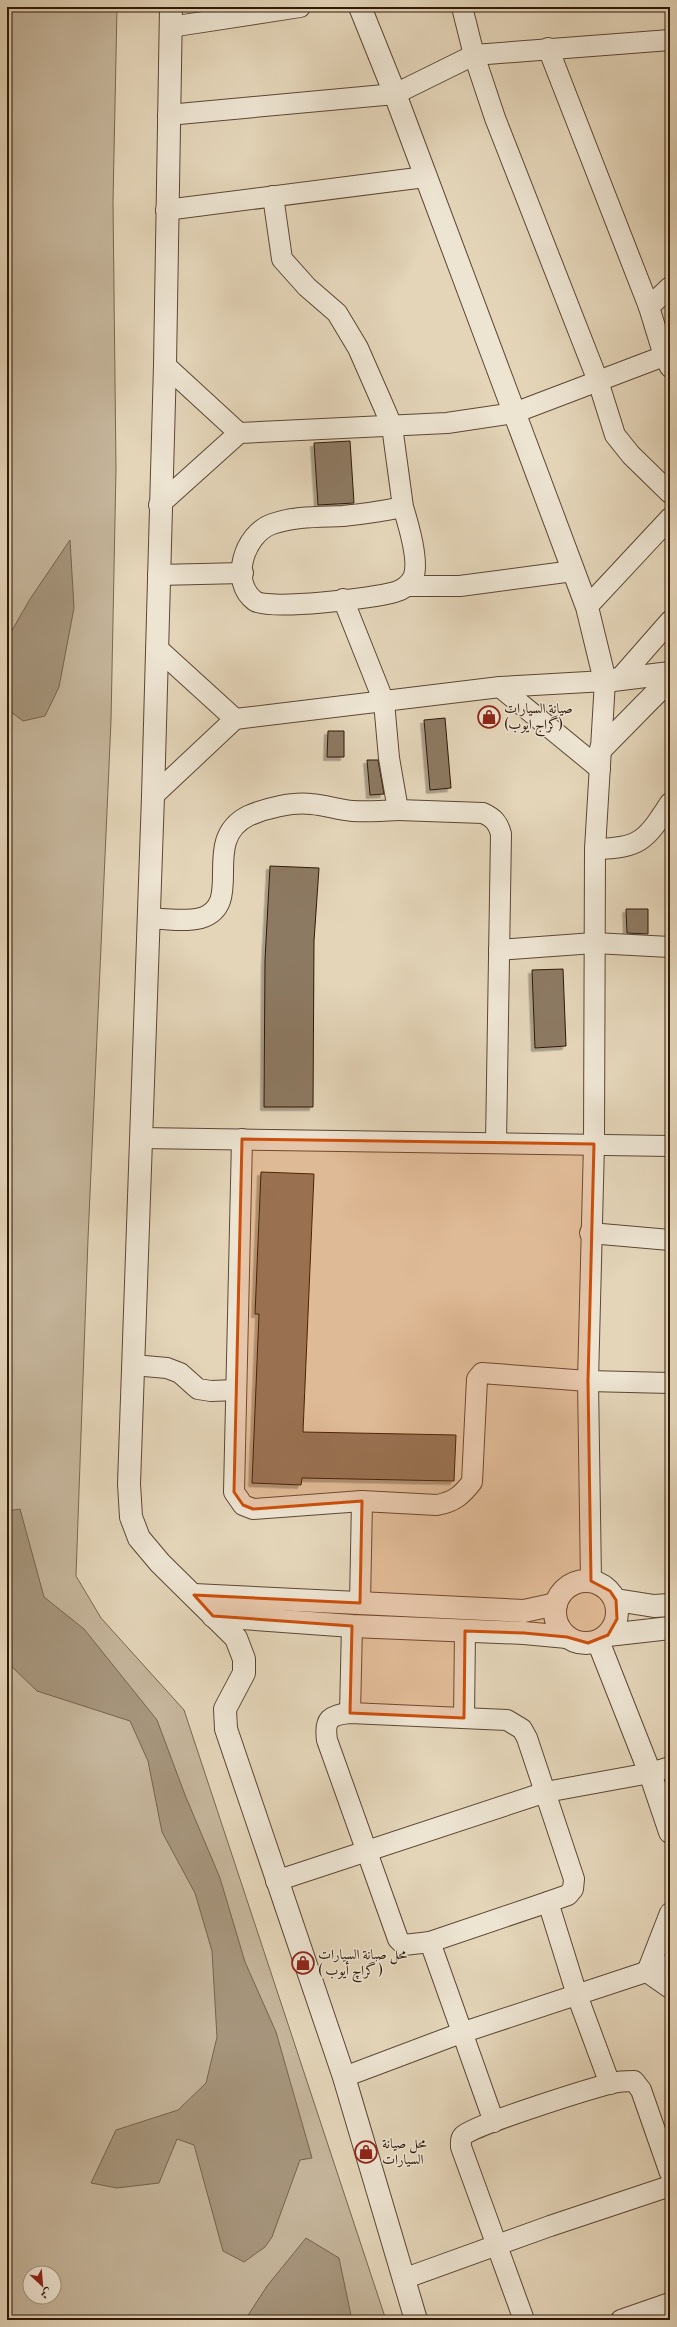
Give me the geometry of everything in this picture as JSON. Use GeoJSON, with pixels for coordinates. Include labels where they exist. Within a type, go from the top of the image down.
{"type":"FeatureCollection","features":[{"type":"Feature","properties":{"kind":"street"},"geometry":{"type":"LineString","coordinates":[[300,7],[171,17],[166,210],[165,365],[159,505],[153,796],[129,1484],[131,1516],[140,1538],[160,1563],[236,1638],[244,1659],[244,1674],[225,1709],[226,1729],[276,1881],[344,2077],[416,2320]]}},
{"type":"Feature","properties":{"kind":"street"},"geometry":{"type":"LineString","coordinates":[[360,7],[395,94],[613,679],[600,759],[595,849],[594,1144],[590,1233],[588,1381],[591,1581]]}},
{"type":"Feature","properties":{"kind":"street"},"geometry":{"type":"LineString","coordinates":[[462,7],[474,55],[495,118],[598,381],[615,434],[631,455],[670,493]]}},
{"type":"Feature","properties":{"kind":"street"},"geometry":{"type":"LineString","coordinates":[[168,115],[395,94],[474,55],[548,48],[670,40]]}},
{"type":"Feature","properties":{"kind":"street"},"geometry":{"type":"LineString","coordinates":[[159,505],[239,433],[447,423],[514,413],[598,381],[667,362],[649,307],[548,48]]}},
{"type":"Feature","properties":{"kind":"street"},"geometry":{"type":"LineString","coordinates":[[166,210],[425,177]]}},
{"type":"Feature","properties":{"kind":"street"},"geometry":{"type":"LineString","coordinates":[[273,196],[282,259],[307,287],[337,313],[358,348],[392,426],[403,507],[411,532],[415,569],[413,577],[407,586],[396,592],[380,595],[286,606],[267,606],[255,602],[248,594],[244,584],[244,552],[258,531],[272,524],[296,518],[370,513],[403,507]]}},
{"type":"Feature","properties":{"kind":"street"},"geometry":{"type":"LineString","coordinates":[[649,307],[670,287]]}},
{"type":"Feature","properties":{"kind":"street"},"geometry":{"type":"LineString","coordinates":[[165,365],[239,433]]}},
{"type":"Feature","properties":{"kind":"street"},"geometry":{"type":"LineString","coordinates":[[587,607],[670,518]]}},
{"type":"Feature","properties":{"kind":"street"},"geometry":{"type":"LineString","coordinates":[[407,586],[460,586],[573,571]]}},
{"type":"Feature","properties":{"kind":"street"},"geometry":{"type":"LineString","coordinates":[[158,575],[243,573]]}},
{"type":"Feature","properties":{"kind":"street"},"geometry":{"type":"LineString","coordinates":[[343,599],[384,702],[389,758],[398,810]]}},
{"type":"Feature","properties":{"kind":"street"},"geometry":{"type":"LineString","coordinates":[[613,679],[670,621]]}},
{"type":"Feature","properties":{"kind":"street"},"geometry":{"type":"LineString","coordinates":[[157,648],[235,719]]}},
{"type":"Feature","properties":{"kind":"street"},"geometry":{"type":"LineString","coordinates":[[153,796],[235,719],[500,687],[613,679],[670,673]]}},
{"type":"Feature","properties":{"kind":"street"},"geometry":{"type":"LineString","coordinates":[[600,759],[670,679]]}},
{"type":"Feature","properties":{"kind":"street"},"geometry":{"type":"LineString","coordinates":[[500,687],[600,759]]}},
{"type":"Feature","properties":{"kind":"street"},"geometry":{"type":"LineString","coordinates":[[149,918],[201,918],[214,912],[221,902],[223,889],[222,852],[230,833],[247,817],[273,808],[310,803],[352,811],[375,812],[398,810],[484,813],[492,817],[498,825],[501,834],[496,1143]]}},
{"type":"Feature","properties":{"kind":"street"},"geometry":{"type":"LineString","coordinates":[[595,849],[621,848],[642,840],[656,825],[670,803]]}},
{"type":"Feature","properties":{"kind":"street"},"geometry":{"type":"LineString","coordinates":[[499,950],[594,943],[670,947]]}},
{"type":"Feature","properties":{"kind":"street"},"geometry":{"type":"LineString","coordinates":[[141,1138],[670,1146]]}},
{"type":"Feature","properties":{"kind":"street"},"geometry":{"type":"LineString","coordinates":[[242,1139],[234,1492],[242,1505],[253,1509],[362,1501],[437,1505],[448,1503],[464,1492],[472,1482],[477,1379],[482,1372],[588,1381],[670,1383]]}},
{"type":"Feature","properties":{"kind":"street"},"geometry":{"type":"LineString","coordinates":[[590,1233],[670,1240]]}},
{"type":"Feature","properties":{"kind":"street"},"geometry":{"type":"LineString","coordinates":[[133,1365],[167,1368],[180,1373],[198,1389],[211,1391],[236,1390]]}},
{"type":"Feature","properties":{"kind":"street"},"geometry":{"type":"LineString","coordinates":[[360,1603],[362,1501]]}},
{"type":"Feature","properties":{"kind":"street"},"geometry":{"type":"LineString","coordinates":[[567,1637],[556,1621],[556,1604],[561,1593],[569,1585],[580,1581],[591,1581],[601,1584],[610,1591],[616,1600],[617,1619],[603,1638]]}},
{"type":"Feature","properties":{"kind":"street"},"geometry":{"type":"LineString","coordinates":[[194,1595],[471,1609],[524,1610],[556,1604]]}},
{"type":"Feature","properties":{"kind":"street"},"geometry":{"type":"LineString","coordinates":[[616,1600],[654,1606],[670,1605]]}},
{"type":"Feature","properties":{"kind":"street"},"geometry":{"type":"LineString","coordinates":[[213,1616],[352,1626],[524,1633],[567,1637],[577,1642],[588,1644],[603,1638],[670,1628]]}},
{"type":"Feature","properties":{"kind":"street"},"geometry":{"type":"LineString","coordinates":[[350,1713],[352,1626]]}},
{"type":"Feature","properties":{"kind":"street"},"geometry":{"type":"LineString","coordinates":[[464,1718],[465,1631]]}},
{"type":"Feature","properties":{"kind":"street"},"geometry":{"type":"LineString","coordinates":[[603,1638],[660,1770],[670,1832]]}},
{"type":"Feature","properties":{"kind":"street"},"geometry":{"type":"LineString","coordinates":[[350,1713],[464,1718],[507,1720],[522,1729],[528,1738],[574,1879],[573,1890],[568,1895],[430,1942],[404,1945],[398,1939],[366,1851],[327,1740],[325,1726],[337,1714],[350,1713]]}},
{"type":"Feature","properties":{"kind":"street"},"geometry":{"type":"LineString","coordinates":[[276,1881],[546,1792],[660,1770]]}},
{"type":"Feature","properties":{"kind":"street"},"geometry":{"type":"LineString","coordinates":[[548,1902],[577,1995],[610,2084]]}},
{"type":"Feature","properties":{"kind":"street"},"geometry":{"type":"LineString","coordinates":[[646,1972],[670,1913]]}},
{"type":"Feature","properties":{"kind":"street"},"geometry":{"type":"LineString","coordinates":[[430,1942],[494,2122]]}},
{"type":"Feature","properties":{"kind":"street"},"geometry":{"type":"LineString","coordinates":[[344,2077],[461,2032],[670,1964]]}},
{"type":"Feature","properties":{"kind":"street"},"geometry":{"type":"LineString","coordinates":[[646,1972],[670,1988]]}},
{"type":"Feature","properties":{"kind":"street"},"geometry":{"type":"LineString","coordinates":[[524,2320],[496,2245],[461,2140],[471,2130],[626,2080],[634,2082],[641,2090],[670,2173]]}},
{"type":"Feature","properties":{"kind":"street"},"geometry":{"type":"LineString","coordinates":[[403,2280],[496,2245],[670,2186]]}},
{"type":"Feature","properties":{"kind":"street"},"geometry":{"type":"LineString","coordinates":[[621,2320],[670,2303]]}},
{"type":"Feature","properties":{"kind":"highlighted area"},"geometry":{"type":"Polygon","coordinates":[[[242,1139],[594,1144],[588,1381],[591,1581],[610,1591],[616,1600],[617,1619],[608,1635],[588,1643],[567,1637],[524,1633],[465,1631],[464,1718],[350,1713],[352,1626],[213,1616],[194,1595],[360,1603],[362,1501],[253,1509],[243,1505],[234,1492],[242,1139]]]}},
{"type":"Feature","properties":{"kind":"shaded area"},"geometry":{"type":"Polygon","coordinates":[[[7,7],[117,7],[113,202],[116,469],[111,721],[88,1239],[76,1576],[101,1618],[184,1710],[386,2320],[7,2320],[7,7]]]}},
{"type":"Feature","properties":{"kind":"shaded area"},"geometry":{"type":"Polygon","coordinates":[[[70,540],[74,608],[59,687],[45,716],[23,721],[7,709],[7,639],[30,599],[70,540]]]}},
{"type":"Feature","properties":{"kind":"shaded area"},"geometry":{"type":"Polygon","coordinates":[[[20,1509],[44,1597],[84,1629],[157,1720],[185,1795],[220,1878],[245,1962],[276,2032],[312,2158],[300,2160],[272,2237],[265,2247],[244,2262],[223,2251],[194,2145],[177,2139],[159,2183],[117,2188],[91,2183],[116,2130],[178,2110],[206,2083],[217,2037],[212,1951],[195,1893],[162,1832],[148,1761],[130,1721],[37,1691],[7,1662],[7,1511],[20,1509]]]}},
{"type":"Feature","properties":{"kind":"shaded area"},"geometry":{"type":"Polygon","coordinates":[[[306,2238],[339,2258],[352,2320],[245,2320],[267,2286],[306,2238]]]}},
{"type":"Feature","properties":{"kind":"building"},"geometry":{"type":"Polygon","coordinates":[[[350,441],[354,503],[318,505],[314,443],[350,441]]]}},
{"type":"Feature","properties":{"kind":"building"},"geometry":{"type":"Polygon","coordinates":[[[445,718],[451,788],[430,790],[424,720],[445,718]]]}},
{"type":"Feature","properties":{"kind":"building"},"geometry":{"type":"Polygon","coordinates":[[[328,731],[344,731],[344,757],[327,757],[328,731]]]}},
{"type":"Feature","properties":{"kind":"building"},"geometry":{"type":"Polygon","coordinates":[[[367,760],[378,760],[384,794],[370,795],[367,760]]]}},
{"type":"Feature","properties":{"kind":"building"},"geometry":{"type":"Polygon","coordinates":[[[270,866],[319,868],[314,941],[313,1107],[264,1107],[265,960],[270,866]]]}},
{"type":"Feature","properties":{"kind":"building"},"geometry":{"type":"Polygon","coordinates":[[[626,909],[648,909],[648,934],[627,933],[626,909]]]}},
{"type":"Feature","properties":{"kind":"building"},"geometry":{"type":"Polygon","coordinates":[[[563,969],[566,1046],[535,1048],[532,970],[563,969]]]}},
{"type":"Feature","properties":{"kind":"building"},"geometry":{"type":"Polygon","coordinates":[[[261,1172],[314,1174],[303,1432],[456,1435],[454,1481],[302,1478],[301,1485],[252,1483],[259,1314],[255,1314],[261,1172]]]}},
{"type":"Feature","properties":{"kind":"place","name":"صيانة السيارات (گراج ايوب)"},"geometry":{"type":"Point","coordinates":[489,717]}},
{"type":"Feature","properties":{"kind":"place","name":"محل صيانة السيارات ( گراچ أيوب )"},"geometry":{"type":"Point","coordinates":[303,1963]}},
{"type":"Feature","properties":{"kind":"place","name":"محل صيانة السيارات"},"geometry":{"type":"Point","coordinates":[366,2152]}}]}
